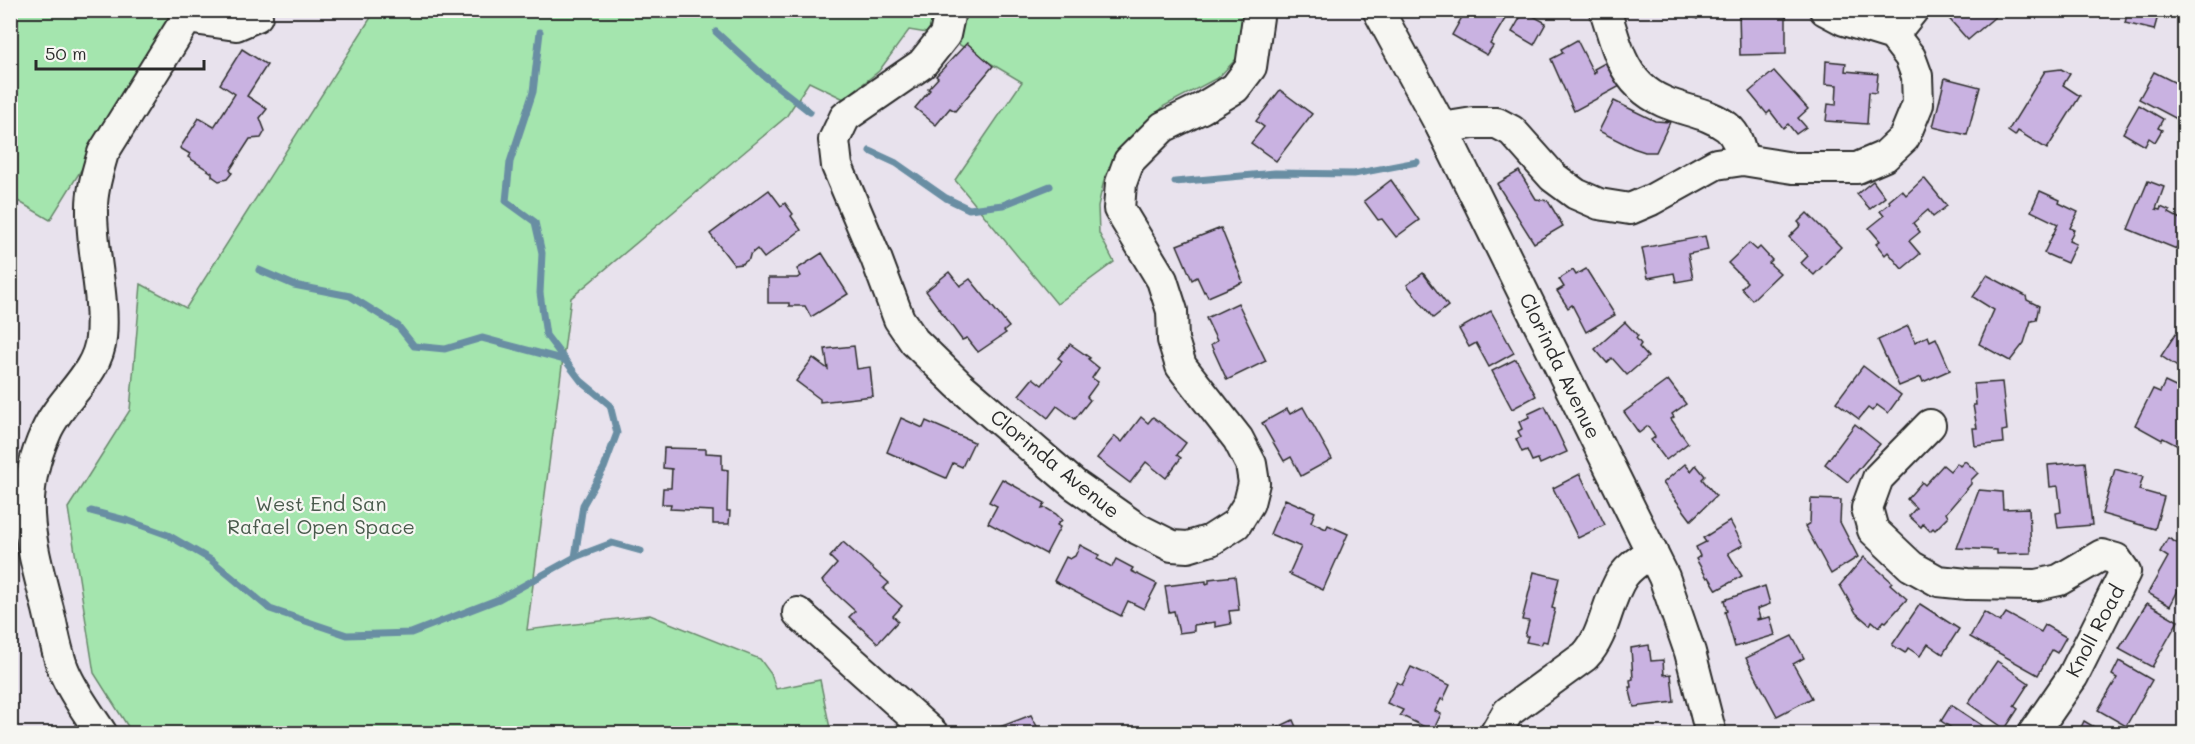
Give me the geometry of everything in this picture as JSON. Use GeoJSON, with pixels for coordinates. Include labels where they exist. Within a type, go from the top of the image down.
{"type":"FeatureCollection","features":[{"type":"Feature","properties":{"kind":"street","name":"Clorinda Avenue"},"geometry":{"type":"LineString","coordinates":[[949,16],[945,36],[922,64],[845,117],[834,140],[837,166],[899,319],[914,341],[959,385],[1075,485],[1138,529],[1172,546],[1188,547],[1211,540],[1236,524],[1249,503],[1254,483],[1251,464],[1238,439],[1180,366],[1173,340],[1172,311],[1162,280],[1119,209],[1121,183],[1129,161],[1163,128],[1235,88],[1251,67],[1259,10]]}},
{"type":"Feature","properties":{"kind":"street","name":"Clorinda Avenue"},"geometry":{"type":"LineString","coordinates":[[1378,10],[1442,128],[1664,577],[1689,652],[1711,734]]}},
{"type":"Feature","properties":{"kind":"street"},"geometry":{"type":"LineString","coordinates":[[1605,10],[1623,63],[1639,85],[1655,98],[1673,107],[1691,111],[1728,128],[1738,141],[1743,160]]}},
{"type":"Feature","properties":{"kind":"street"},"geometry":{"type":"LineString","coordinates":[[1442,128],[1473,123],[1497,123],[1512,131],[1553,177],[1576,194],[1599,204],[1630,209],[1716,164],[1743,160],[1793,168],[1857,168],[1886,156],[1904,138],[1918,104],[1917,76],[1911,57],[1893,36],[1844,20],[1825,10]]}},
{"type":"Feature","properties":{"kind":"street"},"geometry":{"type":"LineString","coordinates":[[1893,36],[1913,10]]}},
{"type":"Feature","properties":{"kind":"street"},"geometry":{"type":"LineString","coordinates":[[102,734],[64,671],[31,540],[28,509],[29,484],[47,429],[96,360],[101,340],[102,321],[92,204],[96,177],[104,153],[187,18],[236,25],[256,16]]}},
{"type":"Feature","properties":{"kind":"street","name":"Knoll Road"},"geometry":{"type":"LineString","coordinates":[[1930,425],[1878,478],[1867,508],[1873,530],[1911,566],[1938,580],[1968,584],[2036,585],[2059,580],[2102,555],[2116,559],[2126,572],[2073,676],[2033,734]]}},
{"type":"Feature","properties":{"kind":"street"},"geometry":{"type":"LineString","coordinates":[[1495,734],[1508,712],[1585,656],[1595,645],[1623,576],[1634,564],[1652,552]]}},
{"type":"Feature","properties":{"kind":"street"},"geometry":{"type":"LineString","coordinates":[[798,614],[933,734]]}},
{"type":"Feature","properties":{"kind":"green space"},"geometry":{"type":"Polygon","coordinates":[[[11,11],[180,11],[50,220],[11,197],[11,11]]]}},
{"type":"Feature","properties":{"kind":"green space","name":"West End San Rafael Open Space"},"geometry":{"type":"Polygon","coordinates":[[[375,11],[1243,11],[1237,58],[1219,77],[1164,106],[1128,142],[1105,176],[1098,206],[1099,233],[1114,262],[1057,304],[955,180],[1022,82],[945,36],[909,30],[879,71],[844,99],[809,82],[786,117],[571,298],[527,630],[650,615],[760,659],[771,674],[776,689],[820,680],[831,733],[132,733],[94,673],[68,508],[130,410],[141,284],[186,308],[375,11]]]}},
{"type":"Feature","properties":{"kind":"building"},"geometry":{"type":"Polygon","coordinates":[[[1466,10],[1489,10],[1505,19],[1490,44],[1493,46],[1487,55],[1452,35],[1466,10]]]}},
{"type":"Feature","properties":{"kind":"building"},"geometry":{"type":"Polygon","coordinates":[[[1681,10],[1701,10],[1697,19],[1681,10]]]}},
{"type":"Feature","properties":{"kind":"building"},"geometry":{"type":"Polygon","coordinates":[[[1739,10],[1786,10],[1786,54],[1740,55],[1739,10]]]}},
{"type":"Feature","properties":{"kind":"building"},"geometry":{"type":"Polygon","coordinates":[[[1949,10],[2003,10],[1968,40],[1945,14],[1949,10]]]}},
{"type":"Feature","properties":{"kind":"building"},"geometry":{"type":"Polygon","coordinates":[[[2128,10],[2162,10],[2162,13],[2159,12],[2154,30],[2125,23],[2128,10]]]}},
{"type":"Feature","properties":{"kind":"building"},"geometry":{"type":"Polygon","coordinates":[[[1524,11],[1546,23],[1534,45],[1512,32],[1524,11]]]}},
{"type":"Feature","properties":{"kind":"building"},"geometry":{"type":"Polygon","coordinates":[[[1577,40],[1594,74],[1596,72],[1594,69],[1612,59],[1624,84],[1574,111],[1551,59],[1563,53],[1561,49],[1577,40]]]}},
{"type":"Feature","properties":{"kind":"building"},"geometry":{"type":"Polygon","coordinates":[[[967,43],[993,66],[955,111],[950,108],[936,125],[915,108],[938,78],[936,76],[967,43]]]}},
{"type":"Feature","properties":{"kind":"building"},"geometry":{"type":"Polygon","coordinates":[[[242,49],[267,65],[247,96],[267,109],[260,118],[265,131],[261,138],[250,139],[230,170],[232,173],[227,179],[219,181],[212,176],[212,173],[188,157],[190,154],[180,148],[199,118],[214,127],[235,94],[220,84],[242,49]]]}},
{"type":"Feature","properties":{"kind":"building"},"geometry":{"type":"Polygon","coordinates":[[[1826,61],[1846,63],[1845,71],[1878,74],[1876,93],[1869,92],[1867,124],[1826,121],[1828,104],[1836,105],[1837,85],[1825,84],[1826,61]]]}},
{"type":"Feature","properties":{"kind":"building"},"geometry":{"type":"Polygon","coordinates":[[[2061,69],[2070,74],[2063,85],[2080,96],[2047,149],[2018,131],[2015,136],[2008,131],[2045,71],[2061,69]]]}},
{"type":"Feature","properties":{"kind":"building"},"geometry":{"type":"Polygon","coordinates":[[[1774,71],[1808,109],[1798,118],[1806,127],[1796,134],[1788,124],[1783,128],[1770,111],[1767,114],[1749,92],[1774,71]]]}},
{"type":"Feature","properties":{"kind":"building"},"geometry":{"type":"Polygon","coordinates":[[[2154,72],[2182,86],[2177,95],[2182,98],[2178,107],[2182,109],[2177,119],[2139,99],[2154,72]]]}},
{"type":"Feature","properties":{"kind":"building"},"geometry":{"type":"Polygon","coordinates":[[[1945,78],[1980,87],[1967,135],[1933,127],[1945,78]]]}},
{"type":"Feature","properties":{"kind":"building"},"geometry":{"type":"Polygon","coordinates":[[[1280,90],[1312,114],[1276,161],[1251,143],[1264,127],[1256,121],[1280,90]]]}},
{"type":"Feature","properties":{"kind":"building"},"geometry":{"type":"Polygon","coordinates":[[[1614,101],[1655,121],[1670,122],[1656,152],[1645,152],[1633,148],[1599,131],[1614,101]]]}},
{"type":"Feature","properties":{"kind":"building"},"geometry":{"type":"Polygon","coordinates":[[[2139,105],[2163,119],[2158,128],[2162,130],[2155,142],[2149,138],[2145,146],[2123,133],[2139,105]]]}},
{"type":"Feature","properties":{"kind":"building"},"geometry":{"type":"Polygon","coordinates":[[[1519,171],[1536,199],[1548,201],[1563,226],[1534,243],[1497,184],[1519,171]]]}},
{"type":"Feature","properties":{"kind":"building"},"geometry":{"type":"Polygon","coordinates":[[[1924,178],[1947,206],[1933,217],[1928,210],[1913,223],[1920,232],[1909,241],[1920,254],[1902,269],[1888,252],[1885,255],[1876,244],[1880,241],[1869,228],[1884,216],[1880,211],[1890,203],[1889,201],[1902,190],[1906,195],[1924,178]]]}},
{"type":"Feature","properties":{"kind":"building"},"geometry":{"type":"Polygon","coordinates":[[[1391,180],[1419,220],[1396,237],[1382,219],[1378,220],[1364,201],[1391,180]]]}},
{"type":"Feature","properties":{"kind":"building"},"geometry":{"type":"Polygon","coordinates":[[[1873,181],[1885,197],[1870,209],[1857,194],[1873,181]]]}},
{"type":"Feature","properties":{"kind":"building"},"geometry":{"type":"Polygon","coordinates":[[[2148,181],[2164,187],[2156,209],[2160,210],[2161,207],[2184,221],[2184,238],[2179,250],[2128,229],[2148,181]]]}},
{"type":"Feature","properties":{"kind":"building"},"geometry":{"type":"Polygon","coordinates":[[[769,190],[781,206],[785,203],[801,230],[764,258],[757,249],[742,264],[734,265],[710,234],[769,190]]]}},
{"type":"Feature","properties":{"kind":"building"},"geometry":{"type":"Polygon","coordinates":[[[2040,191],[2078,212],[2070,228],[2074,230],[2069,241],[2076,244],[2067,263],[2044,253],[2058,224],[2031,211],[2040,191]]]}},
{"type":"Feature","properties":{"kind":"building"},"geometry":{"type":"Polygon","coordinates":[[[1807,213],[1841,247],[1814,275],[1801,263],[1808,256],[1789,237],[1801,225],[1798,222],[1807,213]]]}},
{"type":"Feature","properties":{"kind":"building"},"geometry":{"type":"Polygon","coordinates":[[[1221,228],[1243,282],[1208,297],[1197,277],[1192,280],[1177,245],[1221,228]]]}},
{"type":"Feature","properties":{"kind":"building"},"geometry":{"type":"Polygon","coordinates":[[[1705,236],[1708,250],[1688,254],[1693,279],[1676,282],[1674,273],[1648,278],[1642,248],[1705,236]]]}},
{"type":"Feature","properties":{"kind":"building"},"geometry":{"type":"Polygon","coordinates":[[[1749,243],[1757,250],[1760,247],[1772,260],[1769,263],[1780,273],[1752,300],[1741,288],[1747,282],[1728,263],[1749,243]]]}},
{"type":"Feature","properties":{"kind":"building"},"geometry":{"type":"Polygon","coordinates":[[[822,253],[848,294],[811,317],[805,306],[768,303],[768,278],[797,278],[801,276],[797,269],[822,253]]]}},
{"type":"Feature","properties":{"kind":"building"},"geometry":{"type":"Polygon","coordinates":[[[1586,269],[1615,315],[1586,332],[1572,305],[1568,308],[1557,291],[1564,287],[1559,279],[1573,270],[1576,275],[1586,269]]]}},
{"type":"Feature","properties":{"kind":"building"},"geometry":{"type":"Polygon","coordinates":[[[949,272],[960,286],[970,279],[1009,327],[1004,331],[1006,333],[978,352],[967,338],[962,340],[926,291],[949,272]]]}},
{"type":"Feature","properties":{"kind":"building"},"geometry":{"type":"Polygon","coordinates":[[[1423,273],[1448,306],[1433,318],[1407,285],[1423,273]]]}},
{"type":"Feature","properties":{"kind":"building"},"geometry":{"type":"Polygon","coordinates":[[[1987,275],[2026,296],[2027,300],[2039,306],[2036,320],[2031,321],[2024,343],[2010,361],[1979,344],[1994,310],[1973,297],[1987,275]]]}},
{"type":"Feature","properties":{"kind":"building"},"geometry":{"type":"Polygon","coordinates":[[[1238,303],[1266,361],[1227,380],[1211,345],[1217,341],[1206,318],[1238,303]]]}},
{"type":"Feature","properties":{"kind":"building"},"geometry":{"type":"Polygon","coordinates":[[[1491,311],[1514,353],[1489,367],[1476,343],[1469,347],[1459,329],[1491,311]]]}},
{"type":"Feature","properties":{"kind":"building"},"geometry":{"type":"Polygon","coordinates":[[[1625,322],[1638,336],[1636,338],[1641,344],[1639,347],[1648,357],[1627,375],[1612,358],[1607,363],[1595,349],[1625,322]]]}},
{"type":"Feature","properties":{"kind":"building"},"geometry":{"type":"Polygon","coordinates":[[[1908,326],[1915,342],[1928,336],[1930,341],[1936,338],[1950,370],[1923,382],[1921,377],[1899,386],[1878,340],[1908,326]]]}},
{"type":"Feature","properties":{"kind":"building"},"geometry":{"type":"Polygon","coordinates":[[[2176,333],[2184,339],[2184,360],[2179,368],[2161,356],[2176,333]]]}},
{"type":"Feature","properties":{"kind":"building"},"geometry":{"type":"Polygon","coordinates":[[[1070,344],[1090,358],[1088,359],[1099,368],[1092,378],[1098,382],[1087,397],[1090,400],[1075,419],[1057,406],[1048,418],[1019,395],[1033,378],[1042,385],[1062,361],[1058,358],[1070,344]]]}},
{"type":"Feature","properties":{"kind":"building"},"geometry":{"type":"Polygon","coordinates":[[[854,346],[857,369],[870,367],[873,396],[820,402],[820,399],[796,381],[813,358],[828,369],[825,349],[854,346]]]}},
{"type":"Feature","properties":{"kind":"building"},"geometry":{"type":"Polygon","coordinates":[[[1516,359],[1536,396],[1512,409],[1492,371],[1516,359]]]}},
{"type":"Feature","properties":{"kind":"building"},"geometry":{"type":"Polygon","coordinates":[[[1863,366],[1901,395],[1888,413],[1877,405],[1872,411],[1868,408],[1859,419],[1836,402],[1863,366]]]}},
{"type":"Feature","properties":{"kind":"building"},"geometry":{"type":"Polygon","coordinates":[[[1668,380],[1686,404],[1672,414],[1674,417],[1671,419],[1688,443],[1666,460],[1651,440],[1655,437],[1648,426],[1639,433],[1624,412],[1668,380]]]}},
{"type":"Feature","properties":{"kind":"building"},"geometry":{"type":"Polygon","coordinates":[[[2002,382],[2007,430],[2002,431],[2003,443],[1975,446],[1973,428],[1977,428],[1973,405],[1976,405],[1974,384],[2002,382]]]}},
{"type":"Feature","properties":{"kind":"building"},"geometry":{"type":"Polygon","coordinates":[[[2165,382],[2184,391],[2184,445],[2179,443],[2178,446],[2163,438],[2162,440],[2135,425],[2153,389],[2160,392],[2165,382]]]}},
{"type":"Feature","properties":{"kind":"building"},"geometry":{"type":"Polygon","coordinates":[[[1545,406],[1567,452],[1540,464],[1538,459],[1532,461],[1527,450],[1522,452],[1516,439],[1521,437],[1518,431],[1522,429],[1519,422],[1529,417],[1528,414],[1545,406]]]}},
{"type":"Feature","properties":{"kind":"building"},"geometry":{"type":"Polygon","coordinates":[[[1303,407],[1332,459],[1301,476],[1291,457],[1284,461],[1262,423],[1287,409],[1290,414],[1303,407]]]}},
{"type":"Feature","properties":{"kind":"building"},"geometry":{"type":"Polygon","coordinates":[[[1141,417],[1148,423],[1153,417],[1186,443],[1177,455],[1181,458],[1166,478],[1146,462],[1130,483],[1097,458],[1115,436],[1122,442],[1141,417]]]}},
{"type":"Feature","properties":{"kind":"building"},"geometry":{"type":"Polygon","coordinates":[[[901,418],[923,428],[926,421],[974,442],[962,467],[953,463],[946,478],[887,452],[901,418]]]}},
{"type":"Feature","properties":{"kind":"building"},"geometry":{"type":"Polygon","coordinates":[[[1855,424],[1880,444],[1848,482],[1825,464],[1855,424]]]}},
{"type":"Feature","properties":{"kind":"building"},"geometry":{"type":"Polygon","coordinates":[[[664,448],[706,449],[706,453],[722,454],[722,469],[728,470],[729,524],[713,524],[713,511],[670,509],[671,504],[662,504],[663,488],[671,488],[672,469],[663,468],[664,448]]]}},
{"type":"Feature","properties":{"kind":"building"},"geometry":{"type":"Polygon","coordinates":[[[1965,461],[1978,473],[1971,480],[1971,484],[1946,513],[1948,517],[1935,530],[1933,528],[1930,531],[1923,524],[1921,527],[1909,516],[1916,508],[1907,499],[1922,482],[1925,485],[1943,465],[1950,471],[1957,463],[1960,466],[1965,461]]]}},
{"type":"Feature","properties":{"kind":"building"},"geometry":{"type":"Polygon","coordinates":[[[2085,462],[2092,525],[2058,528],[2056,513],[2061,512],[2058,486],[2050,487],[2048,465],[2085,462]]]}},
{"type":"Feature","properties":{"kind":"building"},"geometry":{"type":"Polygon","coordinates":[[[1685,464],[1691,471],[1696,465],[1705,476],[1702,479],[1716,496],[1691,520],[1663,483],[1685,464]]]}},
{"type":"Feature","properties":{"kind":"building"},"geometry":{"type":"Polygon","coordinates":[[[2115,469],[2143,477],[2139,490],[2164,497],[2155,529],[2102,514],[2115,469]]]}},
{"type":"Feature","properties":{"kind":"building"},"geometry":{"type":"Polygon","coordinates":[[[1580,474],[1605,525],[1578,538],[1553,488],[1580,474]]]}},
{"type":"Feature","properties":{"kind":"building"},"geometry":{"type":"Polygon","coordinates":[[[1002,479],[1045,503],[1042,509],[1046,508],[1062,520],[1057,525],[1060,527],[1046,554],[988,523],[997,506],[989,502],[1002,479]]]}},
{"type":"Feature","properties":{"kind":"building"},"geometry":{"type":"Polygon","coordinates":[[[1979,490],[2002,492],[2003,509],[2029,508],[2031,553],[1997,554],[1997,550],[1957,548],[1979,490]]]}},
{"type":"Feature","properties":{"kind":"building"},"geometry":{"type":"Polygon","coordinates":[[[1285,499],[1315,512],[1311,522],[1326,529],[1328,525],[1348,534],[1323,590],[1289,574],[1301,547],[1270,534],[1285,499]]]}},
{"type":"Feature","properties":{"kind":"building"},"geometry":{"type":"Polygon","coordinates":[[[1811,499],[1841,500],[1840,522],[1858,557],[1831,574],[1805,526],[1810,523],[1811,499]]]}},
{"type":"Feature","properties":{"kind":"building"},"geometry":{"type":"Polygon","coordinates":[[[1730,521],[1743,545],[1728,553],[1742,576],[1717,590],[1696,559],[1700,556],[1696,547],[1706,542],[1703,538],[1730,521]]]}},
{"type":"Feature","properties":{"kind":"building"},"geometry":{"type":"Polygon","coordinates":[[[2168,538],[2184,547],[2184,586],[2181,585],[2170,606],[2148,593],[2168,557],[2160,552],[2168,538]]]}},
{"type":"Feature","properties":{"kind":"building"},"geometry":{"type":"Polygon","coordinates":[[[843,542],[889,583],[883,589],[902,606],[893,616],[898,621],[878,643],[849,617],[855,611],[822,581],[837,564],[830,557],[843,542]]]}},
{"type":"Feature","properties":{"kind":"building"},"geometry":{"type":"Polygon","coordinates":[[[1080,545],[1099,555],[1097,559],[1112,567],[1116,559],[1133,568],[1131,571],[1157,584],[1144,609],[1128,601],[1121,616],[1054,581],[1066,557],[1070,559],[1075,556],[1080,545]]]}},
{"type":"Feature","properties":{"kind":"building"},"geometry":{"type":"Polygon","coordinates":[[[1864,557],[1907,599],[1879,627],[1872,621],[1870,625],[1856,613],[1840,585],[1864,557]]]}},
{"type":"Feature","properties":{"kind":"building"},"geometry":{"type":"Polygon","coordinates":[[[1534,572],[1559,578],[1547,642],[1543,641],[1541,645],[1526,642],[1528,636],[1525,636],[1529,621],[1522,620],[1534,572]]]}},
{"type":"Feature","properties":{"kind":"building"},"geometry":{"type":"Polygon","coordinates":[[[1235,576],[1239,610],[1229,611],[1231,624],[1215,627],[1215,622],[1194,625],[1194,631],[1179,633],[1174,611],[1169,612],[1165,586],[1206,581],[1206,584],[1209,583],[1209,579],[1235,576]]]}},
{"type":"Feature","properties":{"kind":"building"},"geometry":{"type":"Polygon","coordinates":[[[1765,586],[1770,604],[1757,609],[1760,618],[1756,619],[1770,617],[1775,635],[1735,647],[1724,600],[1765,586]]]}},
{"type":"Feature","properties":{"kind":"building"},"geometry":{"type":"Polygon","coordinates":[[[2147,603],[2178,621],[2152,667],[2119,649],[2147,603]]]}},
{"type":"Feature","properties":{"kind":"building"},"geometry":{"type":"Polygon","coordinates":[[[1920,604],[1959,629],[1943,654],[1928,644],[1920,656],[1908,648],[1905,653],[1892,645],[1920,604]]]}},
{"type":"Feature","properties":{"kind":"building"},"geometry":{"type":"Polygon","coordinates":[[[1984,612],[2000,622],[2006,613],[2041,632],[2045,625],[2066,637],[2057,653],[2052,650],[2038,675],[1970,637],[1984,612]]]}},
{"type":"Feature","properties":{"kind":"building"},"geometry":{"type":"Polygon","coordinates":[[[1792,636],[1804,658],[1793,664],[1812,698],[1777,716],[1746,658],[1792,636]]]}},
{"type":"Feature","properties":{"kind":"building"},"geometry":{"type":"Polygon","coordinates":[[[1649,645],[1651,661],[1663,660],[1664,675],[1671,674],[1674,702],[1634,707],[1629,687],[1631,687],[1630,680],[1633,679],[1631,648],[1649,645]]]}},
{"type":"Feature","properties":{"kind":"building"},"geometry":{"type":"Polygon","coordinates":[[[1997,661],[2029,683],[2014,706],[2018,709],[2005,729],[1968,703],[1997,661]]]}},
{"type":"Feature","properties":{"kind":"building"},"geometry":{"type":"Polygon","coordinates":[[[2119,661],[2152,680],[2126,726],[2098,710],[2117,678],[2112,675],[2119,661]]]}},
{"type":"Feature","properties":{"kind":"building"},"geometry":{"type":"Polygon","coordinates":[[[1411,667],[1450,685],[1435,711],[1441,714],[1433,731],[1400,715],[1403,710],[1387,703],[1397,682],[1402,685],[1411,667]]]}},
{"type":"Feature","properties":{"kind":"building"},"geometry":{"type":"Polygon","coordinates":[[[1951,705],[1995,734],[1949,734],[1953,729],[1941,721],[1951,705]]]}},
{"type":"Feature","properties":{"kind":"building"},"geometry":{"type":"Polygon","coordinates":[[[1031,715],[1041,734],[993,734],[992,730],[1031,715]]]}},
{"type":"Feature","properties":{"kind":"building"},"geometry":{"type":"Polygon","coordinates":[[[1293,720],[1299,734],[1264,734],[1293,720]]]}},
{"type":"Feature","properties":{"kind":"building"},"geometry":{"type":"Polygon","coordinates":[[[2084,721],[2106,734],[2078,734],[2084,721]]]}},
{"type":"Feature","properties":{"kind":"waterway"},"geometry":{"type":"LineString","coordinates":[[540,32],[533,92],[510,162],[506,201],[535,222],[542,253],[540,293],[546,335],[581,381],[610,405],[617,433],[604,468],[583,505],[575,557]]}},
{"type":"Feature","properties":{"kind":"waterway"},"geometry":{"type":"LineString","coordinates":[[716,32],[763,75],[810,112]]}},
{"type":"Feature","properties":{"kind":"waterway"},"geometry":{"type":"LineString","coordinates":[[870,151],[896,163],[946,198],[969,209],[1003,205],[1050,186]]}},
{"type":"Feature","properties":{"kind":"waterway"},"geometry":{"type":"LineString","coordinates":[[1175,182],[1275,173],[1354,174],[1417,162]]}},
{"type":"Feature","properties":{"kind":"waterway"},"geometry":{"type":"LineString","coordinates":[[259,270],[294,285],[350,296],[398,326],[414,346],[445,349],[482,338],[565,360]]}},
{"type":"Feature","properties":{"kind":"waterway"},"geometry":{"type":"LineString","coordinates":[[91,511],[168,535],[211,560],[270,609],[347,635],[411,633],[499,599],[575,557],[612,543],[641,551]]}}]}
